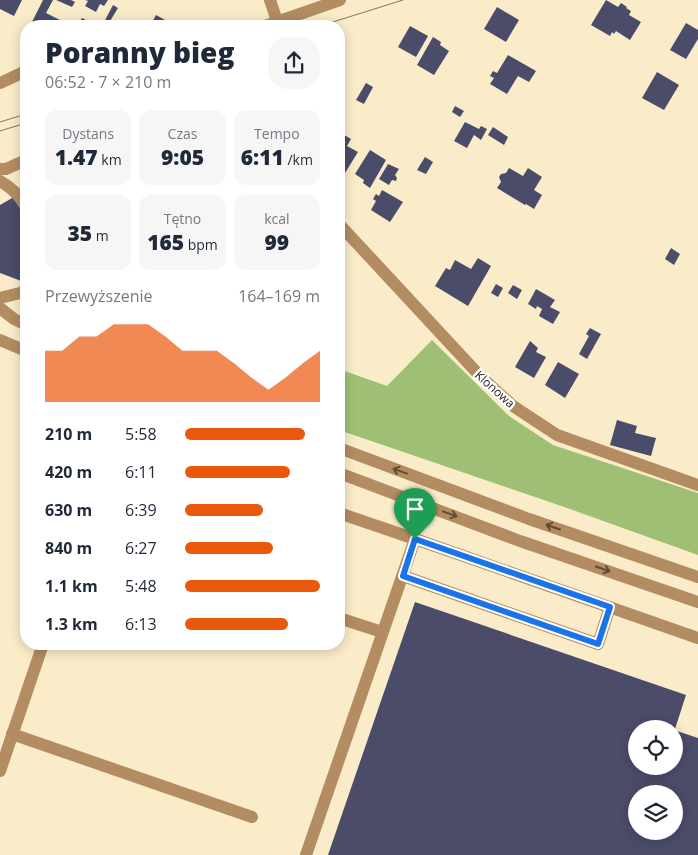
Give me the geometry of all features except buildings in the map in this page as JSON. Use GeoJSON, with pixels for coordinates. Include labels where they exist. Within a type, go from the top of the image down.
{"type":"FeatureCollection","features":[{"type":"Feature","properties":{"kind":"street"},"geometry":{"type":"LineString","coordinates":[[270,0],[277,20]]}},
{"type":"Feature","properties":{"kind":"street"},"geometry":{"type":"LineString","coordinates":[[280,20],[340,0]]}},
{"type":"Feature","properties":{"kind":"street"},"geometry":{"type":"LineString","coordinates":[[0,82],[20,74]]}},
{"type":"Feature","properties":{"kind":"street"},"geometry":{"type":"LineString","coordinates":[[0,170],[20,163]]}},
{"type":"Feature","properties":{"kind":"street"},"geometry":{"type":"LineString","coordinates":[[0,181],[20,198]]}},
{"type":"Feature","properties":{"kind":"street","name":"Klonowa"},"geometry":{"type":"LineString","coordinates":[[345,230],[481,377],[514,406],[558,436],[698,485]]}},
{"type":"Feature","properties":{"kind":"street"},"geometry":{"type":"LineString","coordinates":[[0,298],[20,293]]}},
{"type":"Feature","properties":{"kind":"street"},"geometry":{"type":"LineString","coordinates":[[0,308],[20,322]]}},
{"type":"Feature","properties":{"kind":"street"},"geometry":{"type":"LineString","coordinates":[[0,340],[20,348]]}},
{"type":"Feature","properties":{"kind":"street"},"geometry":{"type":"LineString","coordinates":[[345,450],[529,518],[698,577]]}},
{"type":"Feature","properties":{"kind":"street"},"geometry":{"type":"LineString","coordinates":[[345,475],[520,541],[698,602]]}},
{"type":"Feature","properties":{"kind":"street"},"geometry":{"type":"LineString","coordinates":[[345,515],[698,638]]}},
{"type":"Feature","properties":{"kind":"street"},"geometry":{"type":"LineString","coordinates":[[306,855],[415,539]]}},
{"type":"Feature","properties":{"kind":"street"},"geometry":{"type":"LineString","coordinates":[[403,576],[598,644],[610,607]]}},
{"type":"Feature","properties":{"kind":"street"},"geometry":{"type":"LineString","coordinates":[[345,620],[382,632]]}},
{"type":"Feature","properties":{"kind":"street"},"geometry":{"type":"LineString","coordinates":[[0,771],[41,650]]}},
{"type":"Feature","properties":{"kind":"street"},"geometry":{"type":"LineString","coordinates":[[12,734],[252,816]]}},
{"type":"Feature","properties":{"kind":"green space"},"geometry":{"type":"Polygon","coordinates":[[[432,340],[509,416],[553,445],[698,493],[698,555],[345,432],[345,371],[387,386],[432,340]]]}},
{"type":"Feature","properties":{"kind":"tram line"},"geometry":{"type":"LineString","coordinates":[[339,20],[403,0]]}},
{"type":"Feature","properties":{"kind":"tram line"},"geometry":{"type":"LineString","coordinates":[[0,122],[20,116]]}},
{"type":"Feature","properties":{"kind":"tram line"},"geometry":{"type":"LineString","coordinates":[[0,131],[20,125]]}},
{"type":"Feature","properties":{"kind":"route"},"geometry":{"type":"LineString","coordinates":[[415,539],[610,607],[598,644],[403,576],[415,539]]}}]}
